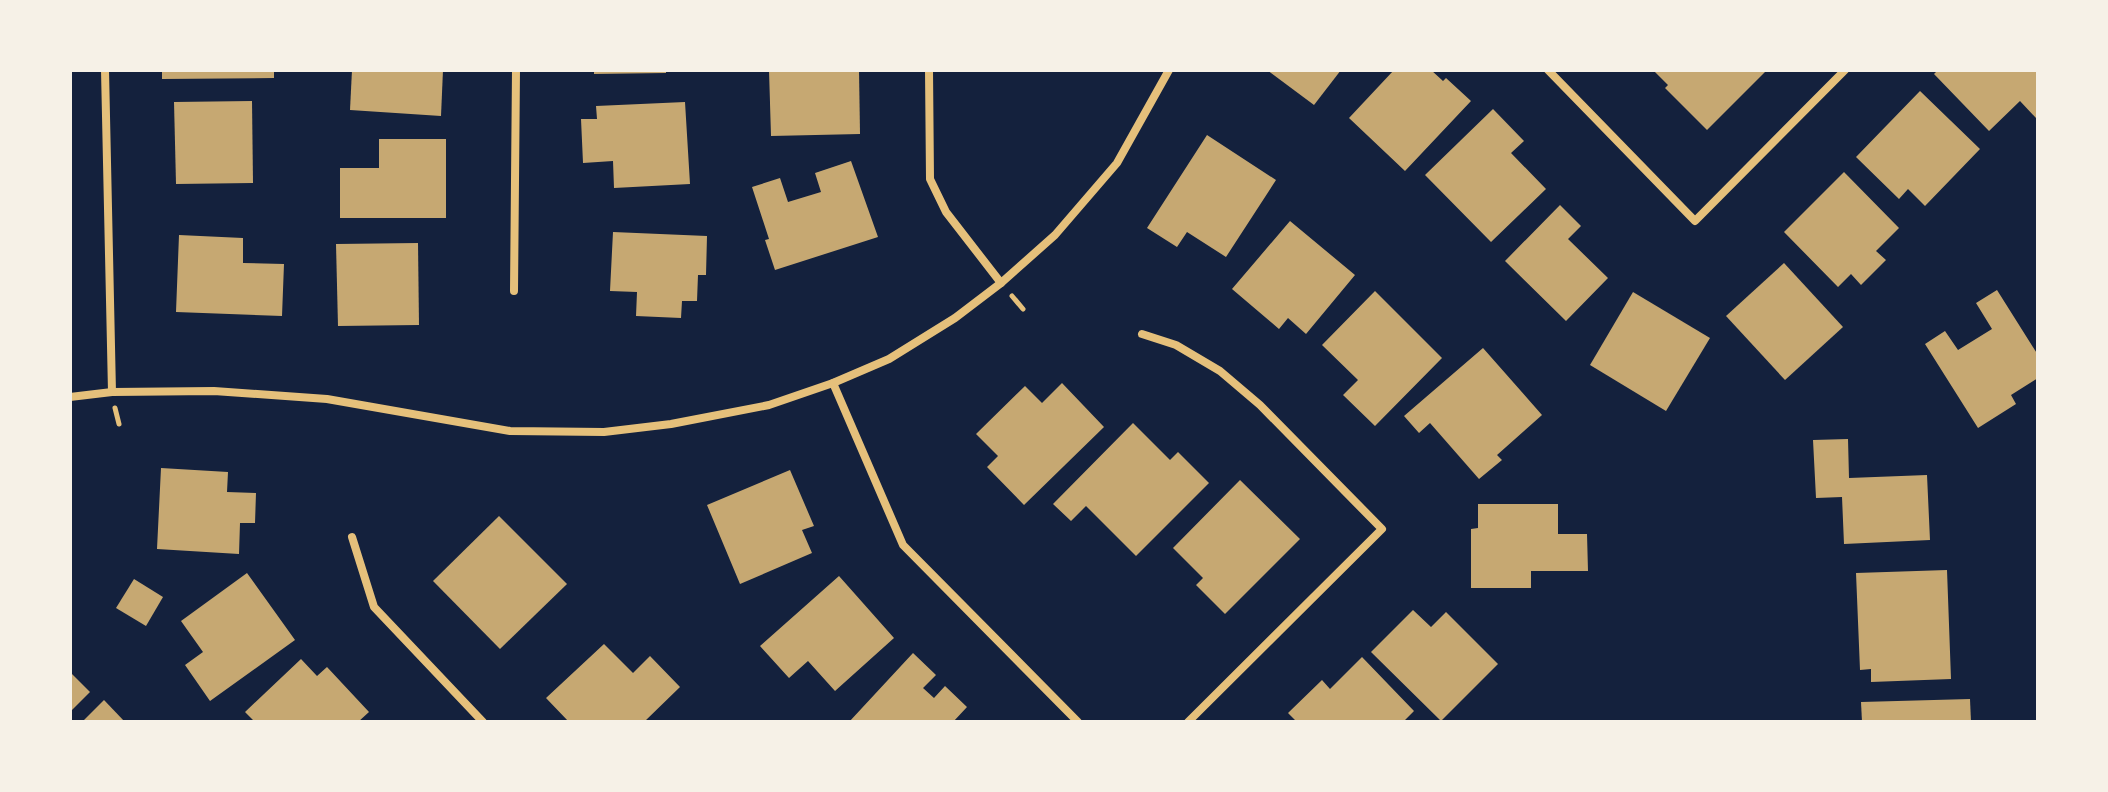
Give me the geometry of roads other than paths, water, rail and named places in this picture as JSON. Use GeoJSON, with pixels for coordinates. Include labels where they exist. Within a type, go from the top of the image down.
{"type":"FeatureCollection","features":[{"type":"Feature","properties":{"kind":"street"},"geometry":{"type":"LineString","coordinates":[[105,70],[112,392]]}},
{"type":"Feature","properties":{"kind":"street"},"geometry":{"type":"LineString","coordinates":[[514,291],[516,70]]}},
{"type":"Feature","properties":{"kind":"street"},"geometry":{"type":"LineString","coordinates":[[929,70],[930,179],[946,212],[1001,283]]}},
{"type":"Feature","properties":{"kind":"street"},"geometry":{"type":"LineString","coordinates":[[70,397],[112,392],[214,391],[313,398],[510,431],[604,432],[671,424],[769,405],[889,359],[955,318],[1001,283],[1055,235],[1117,163],[1169,70]]}},
{"type":"Feature","properties":{"kind":"street"},"geometry":{"type":"LineString","coordinates":[[1548,70],[1695,221],[1845,70]]}},
{"type":"Feature","properties":{"kind":"street"},"geometry":{"type":"LineString","coordinates":[[1142,334],[1176,345],[1220,371],[1260,405],[1382,529],[1188,722]]}},
{"type":"Feature","properties":{"kind":"street"},"geometry":{"type":"LineString","coordinates":[[833,383],[903,545],[1078,722]]}},
{"type":"Feature","properties":{"kind":"street"},"geometry":{"type":"LineString","coordinates":[[352,537],[374,607],[483,722]]}}]}
